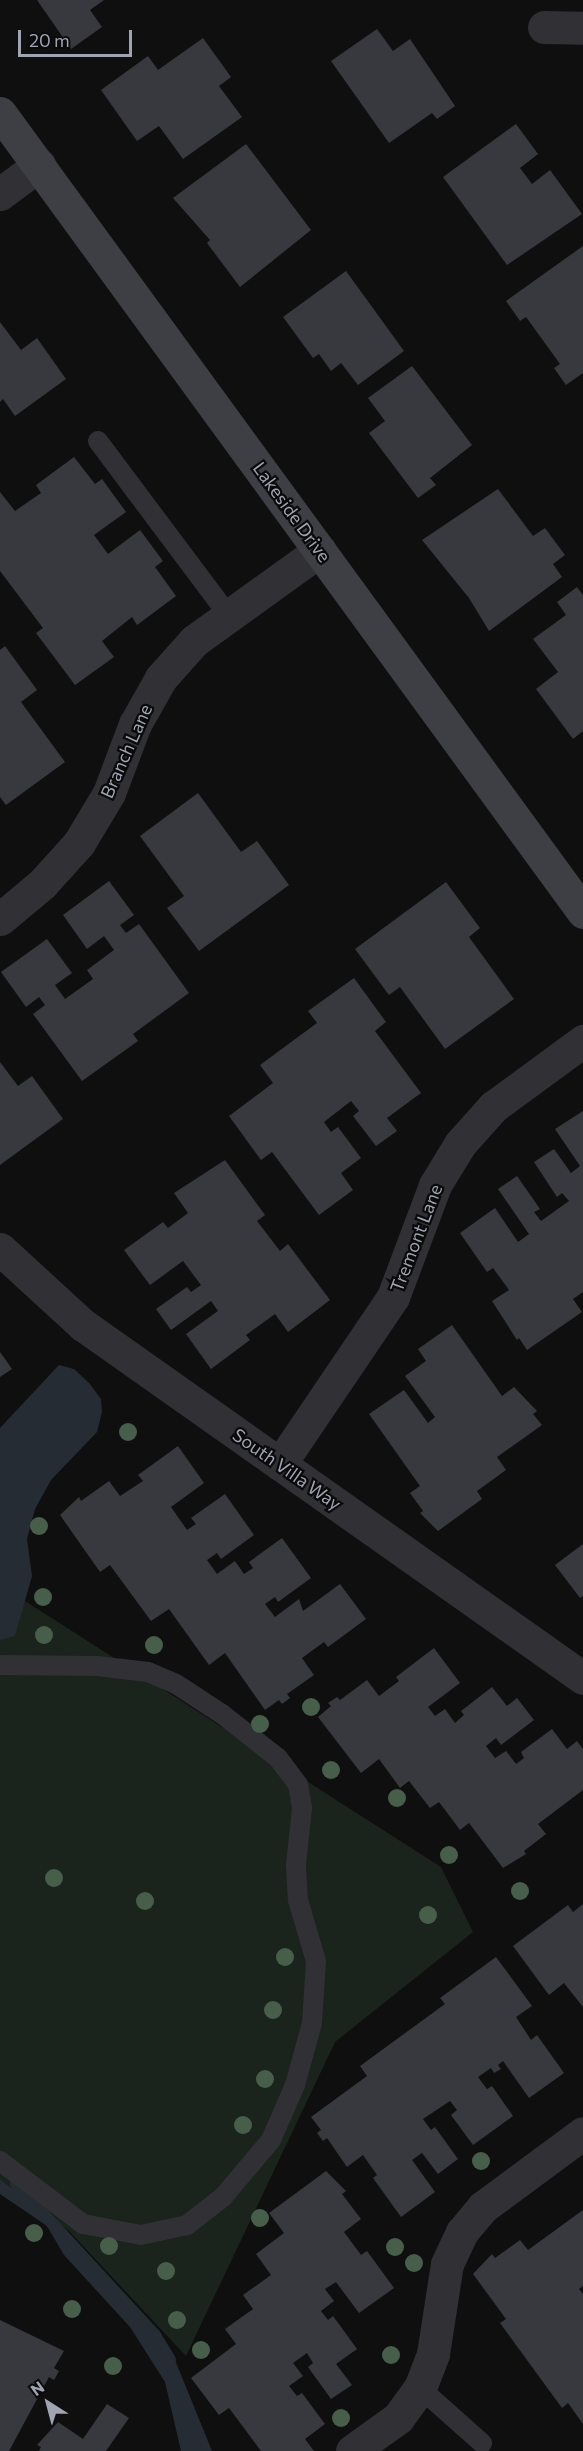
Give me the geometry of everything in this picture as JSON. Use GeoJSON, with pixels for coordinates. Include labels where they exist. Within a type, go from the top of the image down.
{"type":"FeatureCollection","features":[{"type":"Feature","properties":{"kind":"main road","name":"Lakeside Drive"},"geometry":{"type":"LineString","coordinates":[[0,112],[583,912]]}},
{"type":"Feature","properties":{"kind":"street"},"geometry":{"type":"LineString","coordinates":[[544,27],[583,28]]}},
{"type":"Feature","properties":{"kind":"street"},"geometry":{"type":"LineString","coordinates":[[0,194],[39,165]]}},
{"type":"Feature","properties":{"kind":"street","name":"Branch Lane"},"geometry":{"type":"LineString","coordinates":[[0,919],[42,884],[79,843],[109,793],[135,724],[161,678],[194,641],[320,550]]}},
{"type":"Feature","properties":{"kind":"street","name":"Tremont Lane"},"geometry":{"type":"LineString","coordinates":[[280,1464],[393,1297],[435,1185],[460,1144],[493,1107],[583,1041]]}},
{"type":"Feature","properties":{"kind":"street","name":"South Villa Way"},"geometry":{"type":"LineString","coordinates":[[0,1249],[83,1325],[583,1678]]}},
{"type":"Feature","properties":{"kind":"street"},"geometry":{"type":"LineString","coordinates":[[352,2451],[398,2418],[420,2388],[434,2354],[447,2264],[462,2232],[483,2207],[583,2133]]}},
{"type":"Feature","properties":{"kind":"lane"},"geometry":{"type":"LineString","coordinates":[[98,441],[229,615]]}},
{"type":"Feature","properties":{"kind":"lane"},"geometry":{"type":"LineString","coordinates":[[0,1665],[97,1666],[148,1672],[176,1684],[222,1714],[279,1758],[298,1785],[302,1808],[296,1865],[298,1900],[316,1961],[312,2023],[295,2085],[271,2140],[230,2191],[187,2224],[141,2235],[83,2224],[0,2161]]}},
{"type":"Feature","properties":{"kind":"lane"},"geometry":{"type":"LineString","coordinates":[[420,2388],[482,2443]]}},
{"type":"Feature","properties":{"kind":"shaded area"},"geometry":{"type":"Polygon","coordinates":[[[59,1365],[74,1369],[89,1383],[101,1399],[102,1412],[97,1432],[51,1480],[35,1509],[27,1539],[32,1576],[15,1636],[0,1640],[0,1428],[59,1365]]]}},
{"type":"Feature","properties":{"kind":"shaded area"},"geometry":{"type":"Polygon","coordinates":[[[0,1585],[441,1867],[473,1932],[335,2042],[186,2356],[69,2231],[0,2179],[0,1585]]]}},
{"type":"Feature","properties":{"kind":"shaded area"},"geometry":{"type":"Polygon","coordinates":[[[0,2179],[53,2220],[71,2249],[175,2360],[212,2451],[181,2451],[165,2382],[130,2327],[64,2255],[47,2226],[0,2194],[0,2179]]]}},
{"type":"Feature","properties":{"kind":"building"},"geometry":{"type":"Polygon","coordinates":[[[37,0],[104,0],[90,10],[102,27],[71,49],[37,0]]]}},
{"type":"Feature","properties":{"kind":"building"},"geometry":{"type":"Polygon","coordinates":[[[377,29],[393,51],[410,39],[455,106],[437,119],[432,113],[389,143],[331,61],[377,29]]]}},
{"type":"Feature","properties":{"kind":"building"},"geometry":{"type":"Polygon","coordinates":[[[203,38],[231,77],[219,86],[242,117],[183,159],[159,126],[137,141],[101,90],[148,56],[158,70],[203,38]]]}},
{"type":"Feature","properties":{"kind":"building"},"geometry":{"type":"Polygon","coordinates":[[[516,124],[538,154],[520,168],[532,184],[550,170],[582,214],[507,265],[443,177],[516,124]]]}},
{"type":"Feature","properties":{"kind":"building"},"geometry":{"type":"Polygon","coordinates":[[[246,144],[311,230],[240,287],[207,243],[210,240],[173,198],[246,144]]]}},
{"type":"Feature","properties":{"kind":"building"},"geometry":{"type":"Polygon","coordinates":[[[583,246],[583,373],[566,385],[554,368],[560,364],[526,317],[520,321],[506,301],[583,246]]]}},
{"type":"Feature","properties":{"kind":"building"},"geometry":{"type":"Polygon","coordinates":[[[346,271],[404,351],[358,385],[341,363],[331,371],[319,354],[313,358],[283,317],[346,271]]]}},
{"type":"Feature","properties":{"kind":"building"},"geometry":{"type":"Polygon","coordinates":[[[0,322],[21,350],[37,338],[66,379],[15,416],[3,399],[0,402],[0,322]]]}},
{"type":"Feature","properties":{"kind":"building"},"geometry":{"type":"Polygon","coordinates":[[[412,366],[472,445],[430,478],[436,485],[418,498],[369,433],[385,421],[368,398],[412,366]]]}},
{"type":"Feature","properties":{"kind":"building"},"geometry":{"type":"Polygon","coordinates":[[[74,457],[95,484],[102,479],[126,512],[94,535],[108,554],[140,530],[163,561],[155,567],[176,596],[137,625],[132,617],[102,641],[114,657],[75,685],[36,633],[43,628],[0,571],[0,492],[15,511],[41,493],[36,485],[74,457]]]}},
{"type":"Feature","properties":{"kind":"building"},"geometry":{"type":"Polygon","coordinates":[[[498,489],[533,536],[545,528],[565,555],[553,564],[562,577],[489,631],[469,598],[422,540],[498,489]]]}},
{"type":"Feature","properties":{"kind":"building"},"geometry":{"type":"Polygon","coordinates":[[[577,587],[583,595],[583,731],[573,739],[536,689],[558,672],[533,639],[566,615],[557,602],[577,587]]]}},
{"type":"Feature","properties":{"kind":"building"},"geometry":{"type":"Polygon","coordinates":[[[5,646],[37,690],[21,702],[65,762],[6,805],[0,797],[0,650],[5,646]]]}},
{"type":"Feature","properties":{"kind":"building"},"geometry":{"type":"Polygon","coordinates":[[[198,793],[241,852],[257,841],[289,885],[199,951],[167,908],[184,896],[140,836],[198,793]]]}},
{"type":"Feature","properties":{"kind":"building"},"geometry":{"type":"Polygon","coordinates":[[[109,881],[134,915],[120,925],[126,933],[139,924],[189,993],[133,1034],[138,1041],[82,1081],[33,1014],[45,1005],[39,997],[26,1007],[1,972],[47,939],[72,973],[55,985],[65,999],[93,979],[87,970],[114,950],[104,936],[87,949],[63,915],[109,881]]]}},
{"type":"Feature","properties":{"kind":"building"},"geometry":{"type":"Polygon","coordinates":[[[446,882],[480,928],[469,937],[514,999],[445,1049],[400,987],[389,995],[355,949],[446,882]]]}},
{"type":"Feature","properties":{"kind":"building"},"geometry":{"type":"Polygon","coordinates":[[[354,978],[386,1022],[375,1031],[421,1093],[387,1118],[397,1131],[376,1146],[353,1116],[359,1111],[351,1101],[324,1122],[331,1132],[338,1127],[361,1158],[341,1173],[353,1190],[319,1215],[272,1152],[261,1160],[229,1116],[273,1083],[260,1065],[317,1023],[308,1011],[354,978]]]}},
{"type":"Feature","properties":{"kind":"building"},"geometry":{"type":"Polygon","coordinates":[[[0,1062],[18,1086],[32,1076],[63,1119],[0,1165],[0,1062]]]}},
{"type":"Feature","properties":{"kind":"building"},"geometry":{"type":"Polygon","coordinates":[[[583,1111],[583,1292],[573,1299],[582,1312],[527,1350],[519,1338],[517,1340],[492,1301],[509,1290],[493,1268],[487,1272],[460,1233],[495,1208],[518,1242],[529,1234],[498,1189],[517,1176],[540,1209],[534,1212],[541,1221],[569,1201],[562,1193],[557,1197],[534,1162],[554,1149],[571,1173],[580,1166],[555,1129],[583,1111]]]}},
{"type":"Feature","properties":{"kind":"building"},"geometry":{"type":"Polygon","coordinates":[[[225,1160],[265,1215],[257,1221],[280,1251],[288,1244],[330,1300],[288,1332],[275,1314],[246,1335],[250,1340],[211,1369],[186,1334],[218,1311],[211,1301],[171,1330],[156,1309],[187,1287],[191,1292],[201,1285],[183,1261],[150,1285],[124,1250],[163,1222],[168,1228],[188,1213],[174,1193],[225,1160]]]}},
{"type":"Feature","properties":{"kind":"building"},"geometry":{"type":"Polygon","coordinates":[[[452,1325],[502,1396],[514,1387],[537,1411],[533,1414],[542,1425],[497,1457],[506,1470],[477,1491],[482,1499],[438,1531],[420,1513],[423,1511],[410,1493],[420,1486],[369,1414],[404,1390],[428,1423],[435,1417],[405,1376],[426,1361],[418,1349],[452,1325]]]}},
{"type":"Feature","properties":{"kind":"building"},"geometry":{"type":"Polygon","coordinates":[[[0,1352],[12,1369],[0,1377],[0,1352]]]}},
{"type":"Feature","properties":{"kind":"building"},"geometry":{"type":"Polygon","coordinates":[[[178,1446],[204,1483],[171,1507],[187,1530],[196,1524],[191,1518],[225,1494],[254,1535],[221,1559],[217,1553],[207,1560],[217,1574],[235,1561],[244,1574],[253,1568],[249,1562],[282,1538],[311,1578],[278,1602],[275,1597],[265,1604],[275,1617],[299,1599],[303,1611],[340,1584],[366,1619],[328,1647],[324,1642],[302,1658],[314,1675],[287,1694],[290,1698],[282,1704],[279,1700],[265,1710],[225,1653],[209,1665],[169,1609],[151,1621],[110,1565],[100,1572],[60,1515],[79,1497],[81,1501],[109,1481],[120,1496],[143,1481],[138,1475],[178,1446]]]}},
{"type":"Feature","properties":{"kind":"building"},"geometry":{"type":"Polygon","coordinates":[[[583,1544],[583,1596],[580,1598],[555,1565],[583,1544]]]}},
{"type":"Feature","properties":{"kind":"building"},"geometry":{"type":"Polygon","coordinates":[[[434,1648],[460,1683],[428,1707],[435,1716],[445,1709],[455,1723],[464,1715],[461,1711],[492,1687],[507,1706],[517,1698],[534,1720],[501,1745],[496,1738],[486,1746],[495,1758],[506,1751],[516,1764],[524,1758],[521,1752],[552,1729],[567,1749],[577,1741],[583,1749],[583,1790],[538,1824],[546,1834],[524,1851],[526,1854],[503,1868],[469,1823],[460,1830],[439,1802],[430,1808],[409,1781],[400,1788],[379,1759],[361,1773],[318,1717],[331,1706],[328,1703],[337,1697],[340,1700],[367,1680],[379,1696],[399,1681],[396,1677],[434,1648]]]}},
{"type":"Feature","properties":{"kind":"building"},"geometry":{"type":"Polygon","coordinates":[[[583,1904],[583,2007],[564,1983],[549,1995],[513,1946],[568,1905],[573,1912],[583,1904]]]}},
{"type":"Feature","properties":{"kind":"building"},"geometry":{"type":"Polygon","coordinates":[[[496,1957],[532,2006],[516,2017],[531,2040],[537,2035],[564,2073],[529,2098],[503,2061],[498,2065],[501,2069],[494,2073],[491,2068],[478,2077],[487,2089],[492,2086],[513,2116],[473,2145],[451,2115],[457,2110],[450,2101],[423,2119],[431,2130],[435,2127],[458,2159],[438,2174],[422,2153],[412,2160],[435,2192],[401,2217],[373,2178],[377,2175],[363,2155],[347,2167],[327,2138],[323,2141],[317,2133],[321,2130],[311,2117],[367,2076],[360,2066],[445,2004],[440,1998],[496,1957]]]}},
{"type":"Feature","properties":{"kind":"building"},"geometry":{"type":"Polygon","coordinates":[[[326,2171],[346,2191],[342,2194],[361,2219],[344,2232],[361,2255],[367,2251],[394,2288],[359,2313],[336,2282],[325,2289],[334,2301],[321,2311],[328,2320],[333,2316],[357,2349],[336,2364],[352,2385],[331,2399],[308,2367],[313,2363],[307,2353],[293,2363],[303,2376],[289,2386],[297,2396],[302,2393],[325,2424],[305,2439],[314,2451],[261,2451],[229,2408],[219,2415],[191,2378],[236,2344],[225,2329],[253,2309],[243,2295],[271,2275],[256,2254],[284,2233],[269,2213],[326,2171]]]}},
{"type":"Feature","properties":{"kind":"building"},"geometry":{"type":"Polygon","coordinates":[[[583,2210],[583,2286],[579,2289],[583,2294],[583,2424],[568,2403],[562,2408],[500,2323],[506,2319],[473,2274],[492,2254],[495,2258],[520,2240],[528,2250],[583,2210]]]}},
{"type":"Feature","properties":{"kind":"building"},"geometry":{"type":"Polygon","coordinates":[[[0,2320],[64,2351],[54,2368],[59,2371],[54,2380],[49,2377],[9,2451],[0,2451],[0,2320]]]}},
{"type":"Feature","properties":{"kind":"building"},"geometry":{"type":"Polygon","coordinates":[[[107,2404],[129,2418],[106,2451],[39,2451],[41,2447],[37,2445],[58,2422],[83,2439],[107,2404]]]}},
{"type":"Feature","properties":{"kind":"waterway"},"geometry":{"type":"LineString","coordinates":[[16,2184],[155,2335],[170,2360]]}}]}
